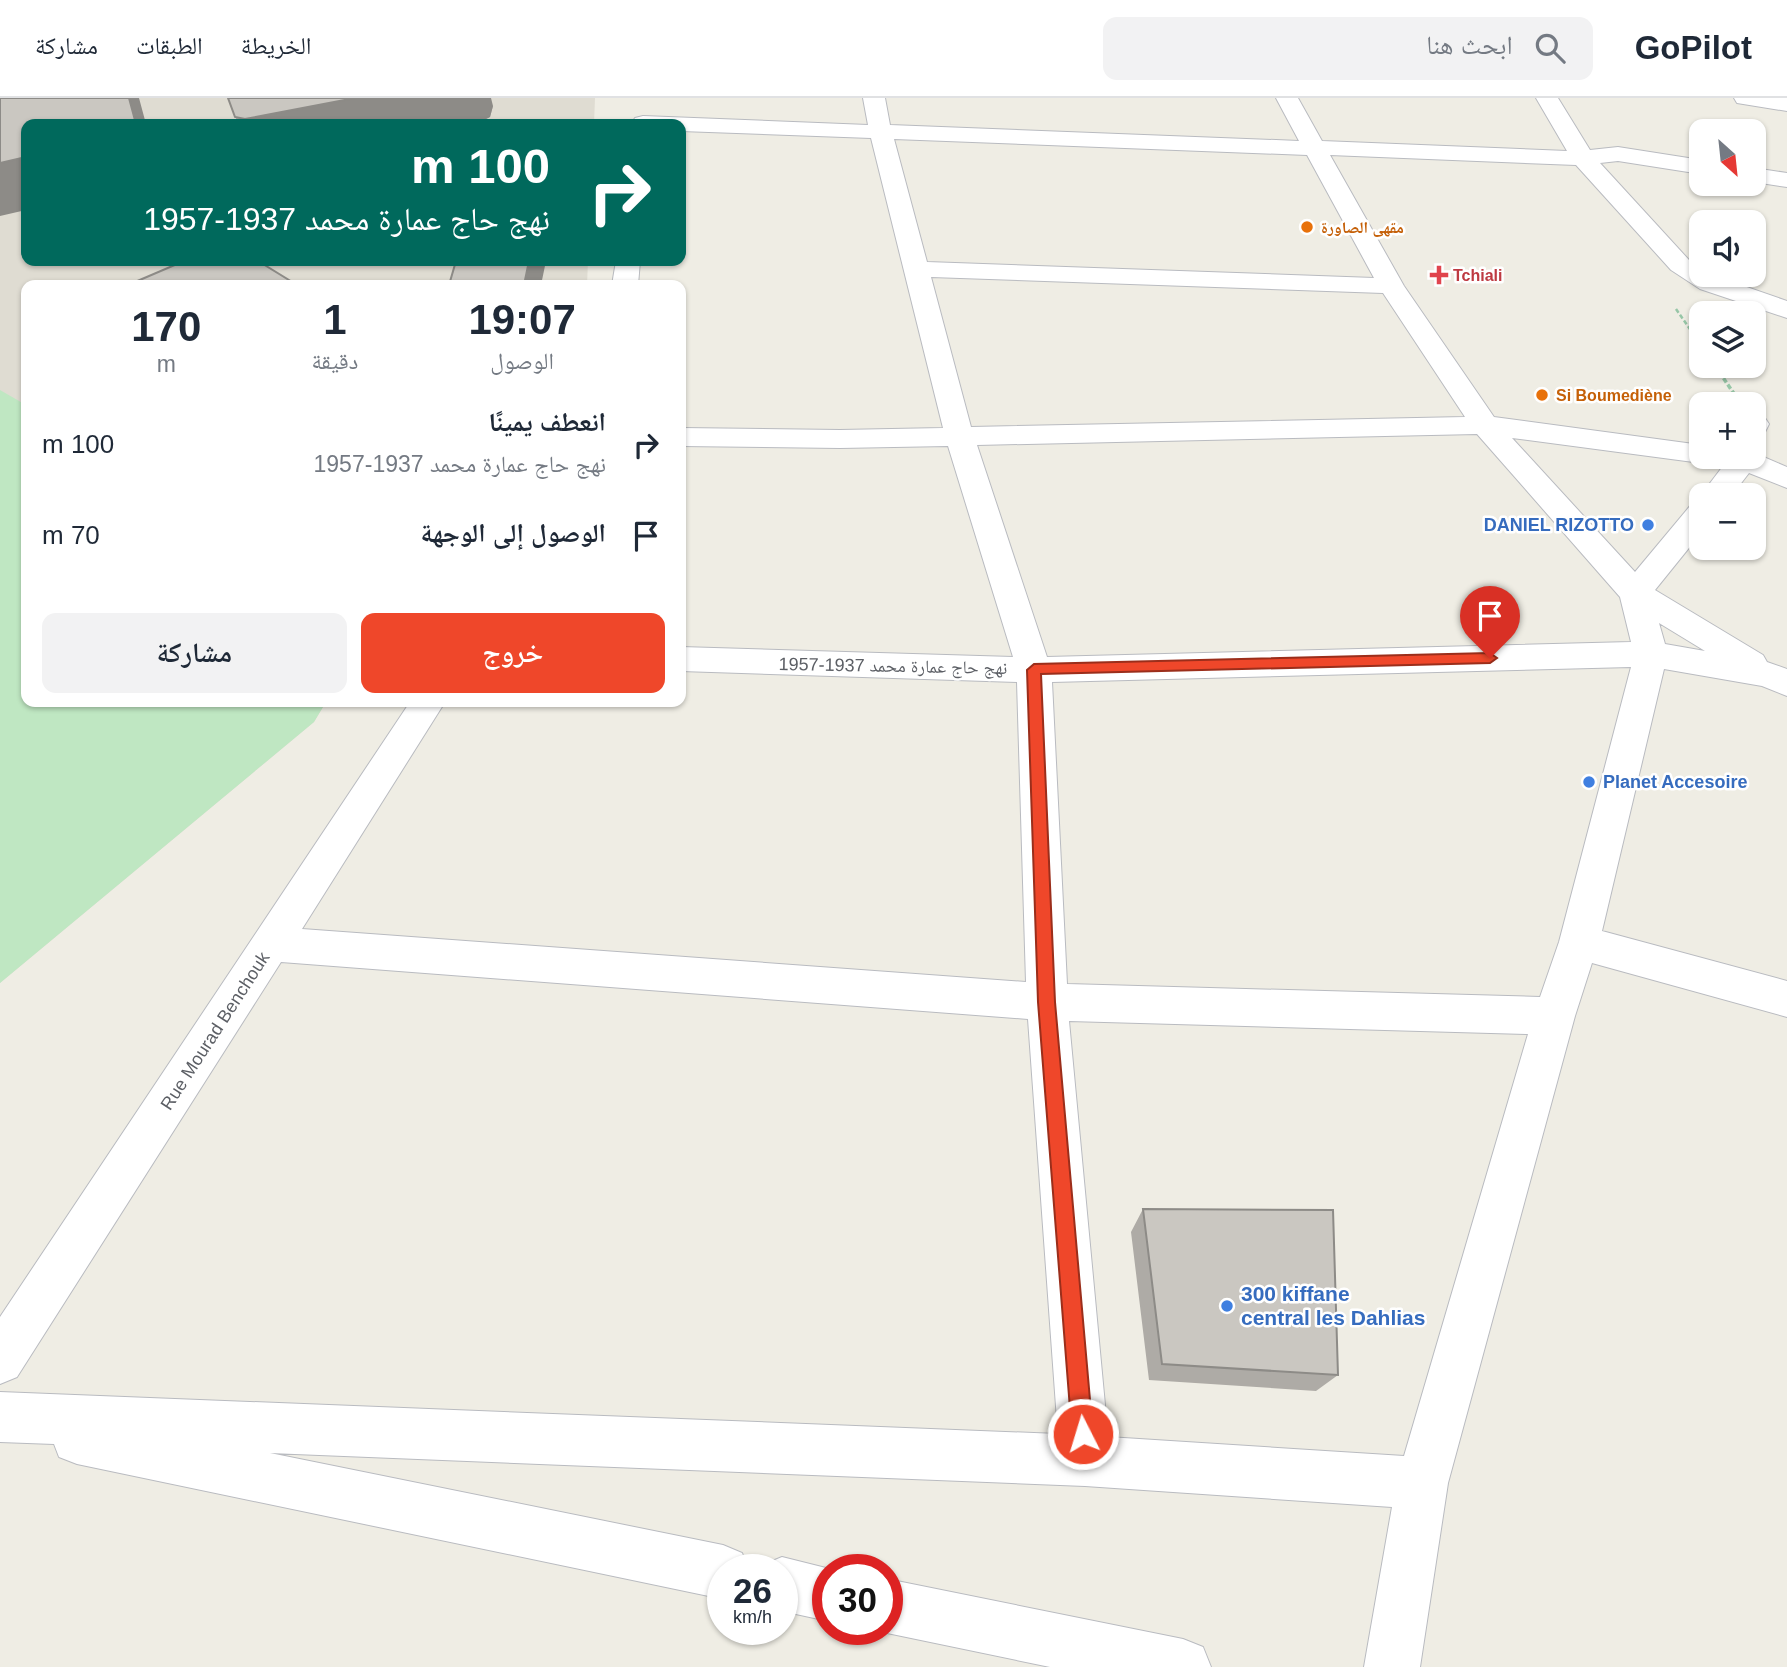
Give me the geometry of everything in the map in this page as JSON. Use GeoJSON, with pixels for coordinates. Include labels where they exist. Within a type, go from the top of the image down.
{"type":"FeatureCollection","features":[{"type":"Feature","properties":{"kind":"street"},"geometry":{"type":"LineString","coordinates":[[639,98],[642,119]]}},
{"type":"Feature","properties":{"kind":"street"},"geometry":{"type":"LineString","coordinates":[[1287,98],[1391,286],[1485,425],[1635,593],[1778,679]]}},
{"type":"Feature","properties":{"kind":"street"},"geometry":{"type":"LineString","coordinates":[[1547,98],[1583,158],[1680,265],[1709,284],[1787,310]]}},
{"type":"Feature","properties":{"kind":"street"},"geometry":{"type":"LineString","coordinates":[[1745,98],[1787,104]]}},
{"type":"Feature","properties":{"kind":"street"},"geometry":{"type":"LineString","coordinates":[[686,122],[877,114],[1312,147],[1583,158],[1618,154],[1689,165]]}},
{"type":"Feature","properties":{"kind":"street"},"geometry":{"type":"LineString","coordinates":[[877,114],[958,435],[1034,670],[1047,1002],[1085,1461]]}},
{"type":"Feature","properties":{"kind":"street"},"geometry":{"type":"LineString","coordinates":[[1766,177],[1787,180]]}},
{"type":"Feature","properties":{"kind":"street"},"geometry":{"type":"LineString","coordinates":[[917,269],[1391,286]]}},
{"type":"Feature","properties":{"kind":"street"},"geometry":{"type":"LineString","coordinates":[[686,437],[840,439],[1485,425],[1689,452]]}},
{"type":"Feature","properties":{"kind":"street"},"geometry":{"type":"LineString","coordinates":[[1765,469],[1787,478]]}},
{"type":"Feature","properties":{"kind":"street"},"geometry":{"type":"LineString","coordinates":[[1635,593],[1689,528]]}},
{"type":"Feature","properties":{"kind":"street"},"geometry":{"type":"LineString","coordinates":[[1392,1667],[1422,1483],[1554,1016],[1579,942],[1651,654],[1635,593]]}},
{"type":"Feature","properties":{"kind":"street","name":"نهج حاج عمارة محمد 1937-1957"},"geometry":{"type":"LineString","coordinates":[[686,659],[1034,670],[1651,654],[1778,679]]}},
{"type":"Feature","properties":{"kind":"street","name":"Rue Mourad Benchouk"},"geometry":{"type":"LineString","coordinates":[[0,1360],[425,707]]}},
{"type":"Feature","properties":{"kind":"street"},"geometry":{"type":"LineString","coordinates":[[1579,942],[1787,999]]}},
{"type":"Feature","properties":{"kind":"street"},"geometry":{"type":"LineString","coordinates":[[272,944],[1047,1002],[1554,1016]]}},
{"type":"Feature","properties":{"kind":"street"},"geometry":{"type":"LineString","coordinates":[[0,1417],[1085,1461],[1422,1483]]}},
{"type":"Feature","properties":{"kind":"street"},"geometry":{"type":"LineString","coordinates":[[0,1423],[707,1569]]}},
{"type":"Feature","properties":{"kind":"street"},"geometry":{"type":"LineString","coordinates":[[903,1609],[1183,1667]]}},
{"type":"Feature","properties":{"kind":"shaded area"},"geometry":{"type":"Polygon","coordinates":[[[0,98],[595,98],[594,119],[21,119],[21,266],[588,266],[587,280],[21,280],[21,707],[323,707],[314,722],[0,983],[0,98]]]}},
{"type":"Feature","properties":{"kind":"green space"},"geometry":{"type":"Polygon","coordinates":[[[0,390],[21,402],[21,707],[323,707],[314,722],[0,983],[0,390]]]}},
{"type":"Feature","properties":{"kind":"building"},"geometry":{"type":"Polygon","coordinates":[[[0,98],[129,98],[135,119],[21,119],[21,158],[0,163],[0,98]]]}},
{"type":"Feature","properties":{"kind":"building"},"geometry":{"type":"Polygon","coordinates":[[[228,98],[355,98],[245,119],[235,117],[228,98]]]}},
{"type":"Feature","properties":{"kind":"building"},"geometry":{"type":"Polygon","coordinates":[[[172,266],[266,266],[289,280],[140,280],[172,266]]]}},
{"type":"Feature","properties":{"kind":"building"},"geometry":{"type":"Polygon","coordinates":[[[455,266],[528,266],[525,280],[450,280],[455,266]]]}},
{"type":"Feature","properties":{"kind":"building","name":"300 kiffane central les Dahlias"},"geometry":{"type":"Polygon","coordinates":[[[1143,1209],[1333,1210],[1338,1375],[1162,1364],[1143,1209]]]}},
{"type":"Feature","properties":{"kind":"place","name":"مقهى الصاورة"},"geometry":{"type":"Point","coordinates":[1307,227]}},
{"type":"Feature","properties":{"kind":"place","name":"Tchiali"},"geometry":{"type":"Point","coordinates":[1439,275]}},
{"type":"Feature","properties":{"kind":"place","name":"Si Boumediène"},"geometry":{"type":"Point","coordinates":[1542,395]}},
{"type":"Feature","properties":{"kind":"place","name":"DANIEL RIZOTTO"},"geometry":{"type":"Point","coordinates":[1648,525]}},
{"type":"Feature","properties":{"kind":"place","name":"Planet Accesoire"},"geometry":{"type":"Point","coordinates":[1589,782]}},
{"type":"Feature","properties":{"kind":"place","name":"300 kiffane central les Dahlias"},"geometry":{"type":"Point","coordinates":[1227,1306]}},
{"type":"Feature","properties":{"kind":"route"},"geometry":{"type":"LineString","coordinates":[[1083,1434],[1047,1002],[1034,670],[1490,658]]}}]}
